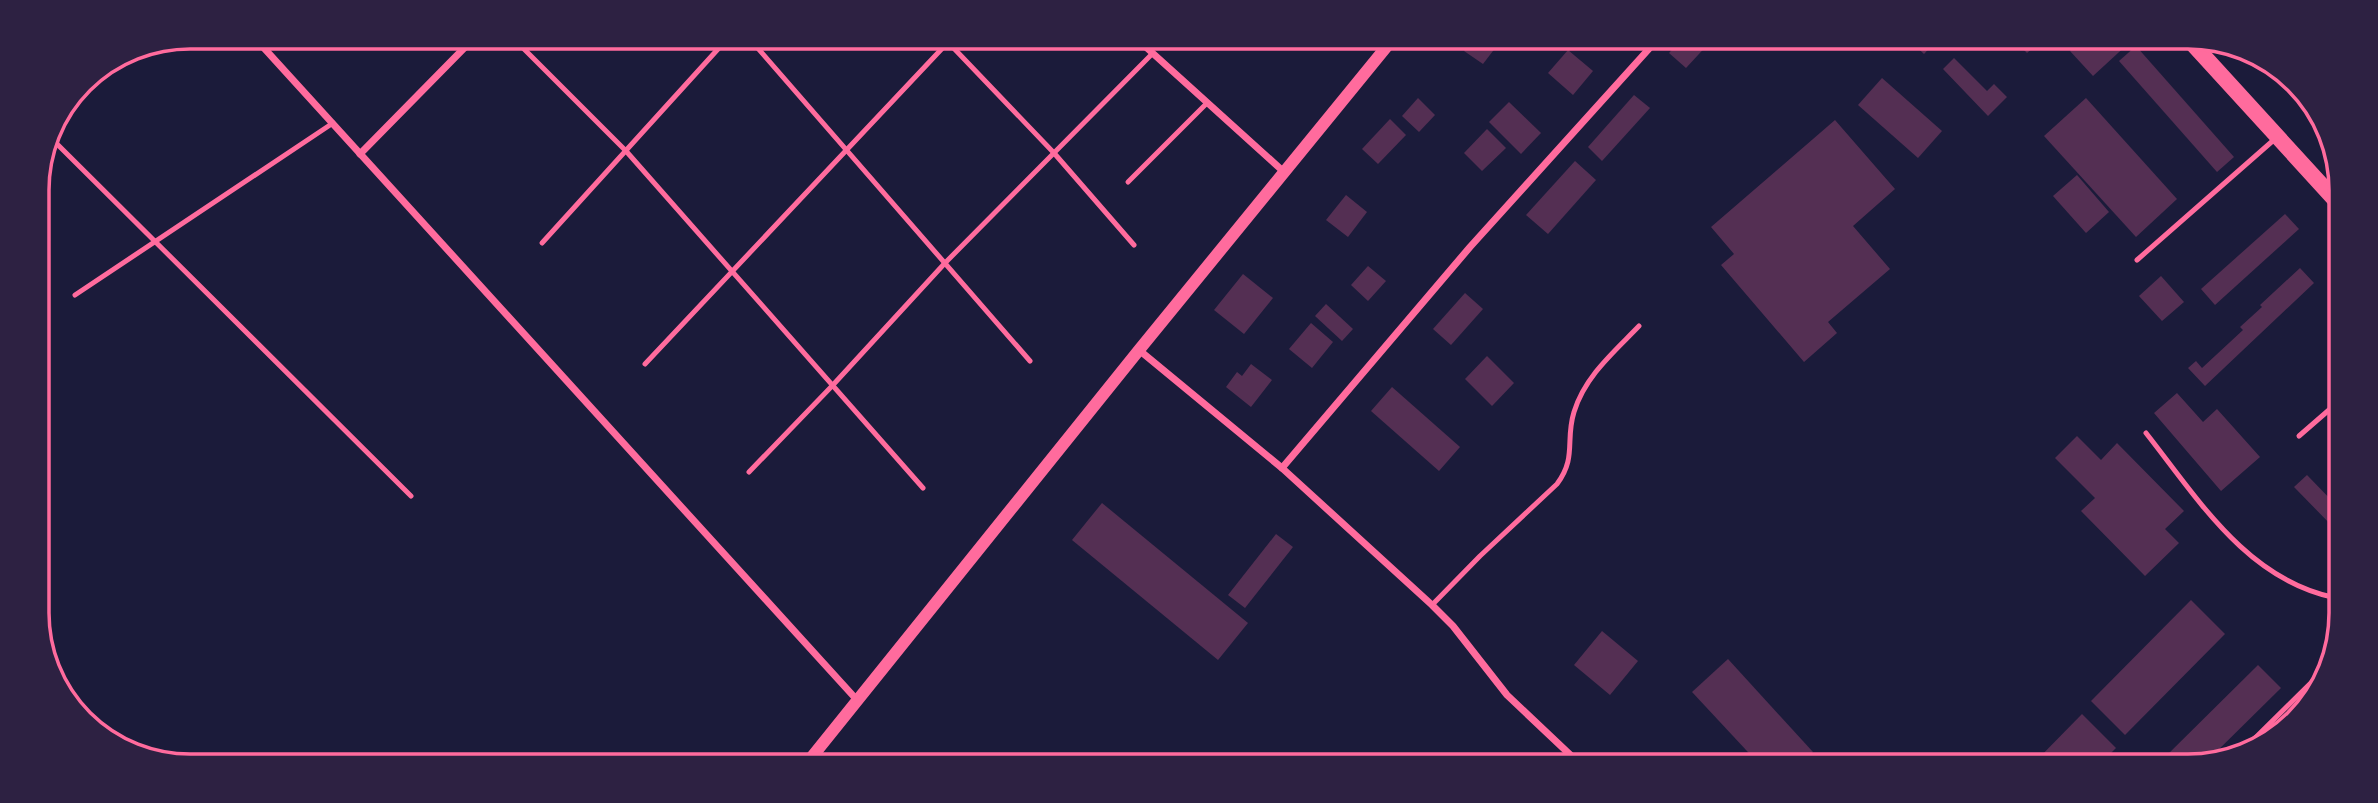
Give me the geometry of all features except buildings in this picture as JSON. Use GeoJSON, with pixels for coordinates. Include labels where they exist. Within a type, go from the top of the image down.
{"type":"FeatureCollection","features":[{"type":"Feature","properties":{"kind":"main road"},"geometry":{"type":"LineString","coordinates":[[2198,50],[2329,193]]}},
{"type":"Feature","properties":{"kind":"street"},"geometry":{"type":"LineString","coordinates":[[265,49],[857,701]]}},
{"type":"Feature","properties":{"kind":"street"},"geometry":{"type":"LineString","coordinates":[[360,154],[463,49]]}},
{"type":"Feature","properties":{"kind":"street"},"geometry":{"type":"LineString","coordinates":[[1147,49],[1284,172]]}},
{"type":"Feature","properties":{"kind":"street"},"geometry":{"type":"LineString","coordinates":[[814,754],[1385,49]]}},
{"type":"Feature","properties":{"kind":"street"},"geometry":{"type":"LineString","coordinates":[[1282,468],[1470,247],[1649,49]]}},
{"type":"Feature","properties":{"kind":"street"},"geometry":{"type":"LineString","coordinates":[[1139,350],[1282,468],[1432,605],[1453,626],[1507,695],[1569,754]]}},
{"type":"Feature","properties":{"kind":"lane"},"geometry":{"type":"LineString","coordinates":[[524,49],[626,151],[923,488]]}},
{"type":"Feature","properties":{"kind":"lane"},"geometry":{"type":"LineString","coordinates":[[542,243],[718,49]]}},
{"type":"Feature","properties":{"kind":"lane"},"geometry":{"type":"LineString","coordinates":[[759,49],[1030,361]]}},
{"type":"Feature","properties":{"kind":"lane"},"geometry":{"type":"LineString","coordinates":[[645,364],[940,49]]}},
{"type":"Feature","properties":{"kind":"lane"},"geometry":{"type":"LineString","coordinates":[[956,49],[1054,153],[1134,245]]}},
{"type":"Feature","properties":{"kind":"lane"},"geometry":{"type":"LineString","coordinates":[[749,472],[944,264],[1152,54]]}},
{"type":"Feature","properties":{"kind":"lane"},"geometry":{"type":"LineString","coordinates":[[1128,182],[1206,104]]}},
{"type":"Feature","properties":{"kind":"lane"},"geometry":{"type":"LineString","coordinates":[[75,295],[333,123]]}},
{"type":"Feature","properties":{"kind":"lane"},"geometry":{"type":"LineString","coordinates":[[2137,260],[2279,136]]}},
{"type":"Feature","properties":{"kind":"lane"},"geometry":{"type":"LineString","coordinates":[[57,144],[411,496]]}},
{"type":"Feature","properties":{"kind":"lane"},"geometry":{"type":"LineString","coordinates":[[1432,605],[1561,478],[1570,459],[1569,432],[1579,396],[1591,376],[1639,326]]}},
{"type":"Feature","properties":{"kind":"lane"},"geometry":{"type":"LineString","coordinates":[[2299,436],[2329,410]]}},
{"type":"Feature","properties":{"kind":"lane"},"geometry":{"type":"LineString","coordinates":[[2146,433],[2216,523],[2236,544],[2282,578],[2329,596]]}},
{"type":"Feature","properties":{"kind":"lane"},"geometry":{"type":"LineString","coordinates":[[2258,735],[2310,684]]}}]}
